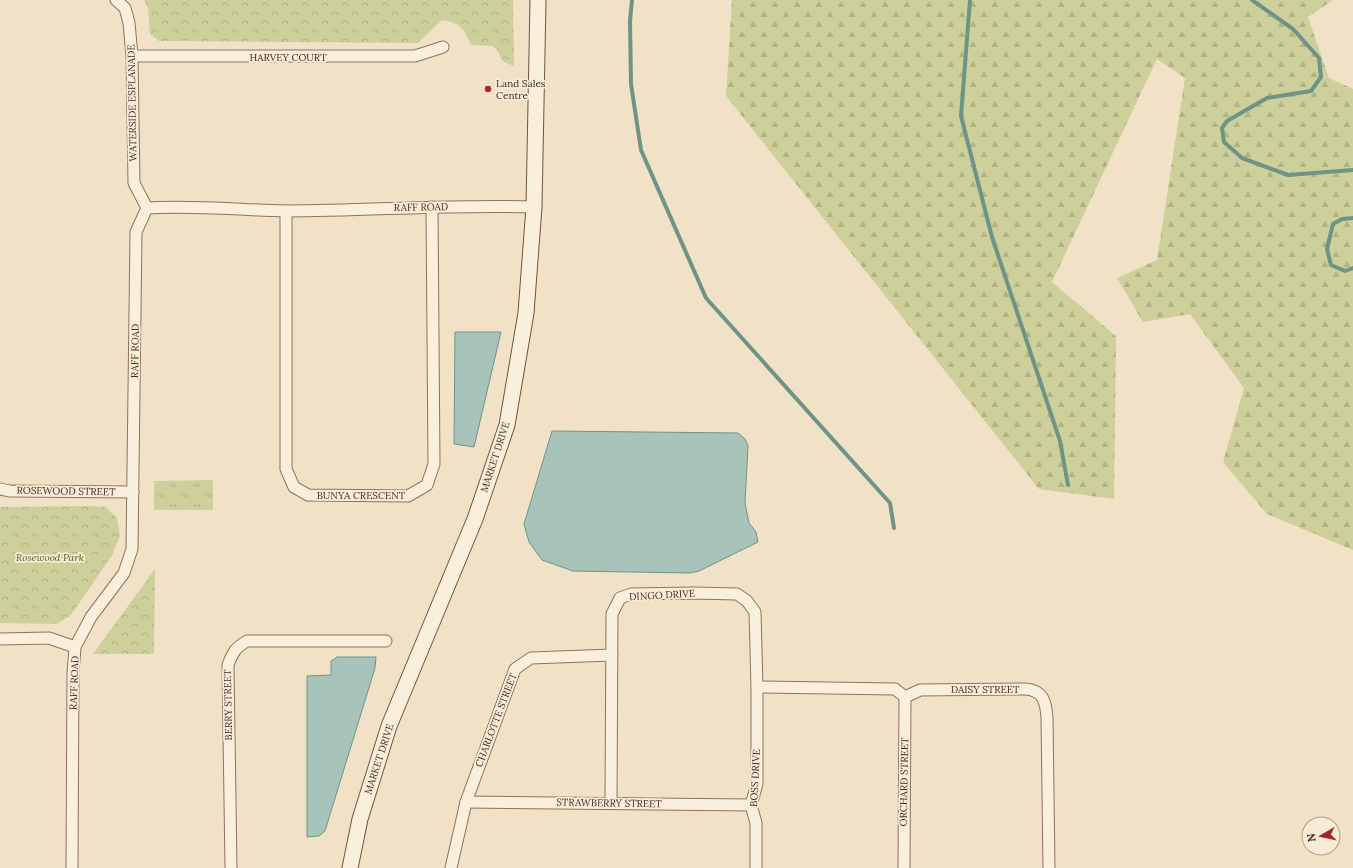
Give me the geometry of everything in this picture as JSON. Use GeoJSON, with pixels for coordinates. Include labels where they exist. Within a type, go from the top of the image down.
{"type":"FeatureCollection","features":[{"type":"Feature","properties":{"kind":"street","name":"WATERSIDE ESPLANADE"},"geometry":{"type":"LineString","coordinates":[[116,0],[125,8],[129,23],[132,56],[134,183],[147,208]]}},
{"type":"Feature","properties":{"kind":"street","name":"MARKET DRIVE"},"geometry":{"type":"LineString","coordinates":[[350,868],[360,819],[389,726],[475,519],[507,425],[526,313],[534,207],[538,0]]}},
{"type":"Feature","properties":{"kind":"street","name":"HARVEY COURT"},"geometry":{"type":"LineString","coordinates":[[132,56],[415,56],[443,47]]}},
{"type":"Feature","properties":{"kind":"street","name":"RAFF ROAD"},"geometry":{"type":"LineString","coordinates":[[72,868],[73,673],[75,647],[91,617],[124,573],[132,550],[136,232],[147,208],[170,206],[286,211],[432,207],[534,207]]}},
{"type":"Feature","properties":{"kind":"street","name":"BUNYA CRESCENT"},"geometry":{"type":"LineString","coordinates":[[286,211],[286,469],[294,487],[308,495],[408,496],[427,485],[434,464],[432,207]]}},
{"type":"Feature","properties":{"kind":"street","name":"ROSEWOOD STREET"},"geometry":{"type":"LineString","coordinates":[[0,489],[10,491],[133,492]]}},
{"type":"Feature","properties":{"kind":"street","name":"DINGO DRIVE"},"geometry":{"type":"LineString","coordinates":[[611,802],[612,614],[620,598],[631,594],[736,594],[747,601],[755,612],[757,687]]}},
{"type":"Feature","properties":{"kind":"street"},"geometry":{"type":"LineString","coordinates":[[0,639],[49,638],[75,647]]}},
{"type":"Feature","properties":{"kind":"street","name":"BERRY STREET"},"geometry":{"type":"LineString","coordinates":[[230,868],[228,665],[236,647],[248,641],[386,641]]}},
{"type":"Feature","properties":{"kind":"street","name":"CHARLOTTE STREET"},"geometry":{"type":"LineString","coordinates":[[451,868],[466,802],[515,669],[531,658],[612,655]]}},
{"type":"Feature","properties":{"kind":"street"},"geometry":{"type":"LineString","coordinates":[[757,687],[895,689],[905,697]]}},
{"type":"Feature","properties":{"kind":"street","name":"BOSS DRIVE"},"geometry":{"type":"LineString","coordinates":[[756,868],[756,823],[751,805],[757,784],[757,687]]}},
{"type":"Feature","properties":{"kind":"street","name":"DAISY STREET"},"geometry":{"type":"LineString","coordinates":[[905,697],[920,690],[1030,689],[1038,693],[1046,703],[1048,718],[1048,868]]}},
{"type":"Feature","properties":{"kind":"street","name":"ORCHARD STREET"},"geometry":{"type":"LineString","coordinates":[[904,868],[905,697]]}},
{"type":"Feature","properties":{"kind":"street","name":"STRAWBERRY STREET"},"geometry":{"type":"LineString","coordinates":[[466,802],[611,802],[751,805]]}},
{"type":"Feature","properties":{"kind":"green space"},"geometry":{"type":"Polygon","coordinates":[[[144,0],[513,0],[514,66],[504,62],[497,49],[492,46],[471,45],[464,31],[458,25],[442,20],[418,43],[159,41],[150,34],[148,8],[144,0]]]}},
{"type":"Feature","properties":{"kind":"green space"},"geometry":{"type":"Polygon","coordinates":[[[732,0],[1333,0],[1308,17],[1329,78],[1353,89],[1353,550],[1267,514],[1223,462],[1244,388],[1190,314],[1143,322],[1117,278],[1157,260],[1185,78],[1157,59],[1052,282],[1116,336],[1114,499],[1039,489],[726,96],[732,0]]]}},
{"type":"Feature","properties":{"kind":"green space"},"geometry":{"type":"Polygon","coordinates":[[[213,480],[213,510],[154,510],[154,481],[213,480]]]}},
{"type":"Feature","properties":{"kind":"green space","name":"Rosewood Park"},"geometry":{"type":"Polygon","coordinates":[[[0,507],[105,507],[117,518],[120,536],[111,557],[71,615],[57,624],[0,623],[0,507]]]}},
{"type":"Feature","properties":{"kind":"green space"},"geometry":{"type":"Polygon","coordinates":[[[155,569],[154,654],[93,654],[155,569]]]}},
{"type":"Feature","properties":{"kind":"water"},"geometry":{"type":"Polygon","coordinates":[[[455,332],[501,332],[474,447],[454,444],[455,332]]]}},
{"type":"Feature","properties":{"kind":"water"},"geometry":{"type":"Polygon","coordinates":[[[552,431],[738,433],[745,439],[748,446],[745,503],[749,523],[756,532],[758,542],[699,571],[690,573],[573,571],[542,560],[529,542],[524,524],[552,431]]]}},
{"type":"Feature","properties":{"kind":"water"},"geometry":{"type":"Polygon","coordinates":[[[337,657],[376,657],[375,668],[325,831],[319,836],[307,837],[307,676],[331,675],[331,661],[337,657]]]}},
{"type":"Feature","properties":{"kind":"waterway"},"geometry":{"type":"LineString","coordinates":[[632,0],[630,21],[631,84],[641,150],[706,298],[890,503],[894,528]]}},
{"type":"Feature","properties":{"kind":"waterway"},"geometry":{"type":"LineString","coordinates":[[970,0],[961,116],[992,237],[1060,441],[1068,485]]}},
{"type":"Feature","properties":{"kind":"waterway"},"geometry":{"type":"LineString","coordinates":[[1252,0],[1293,29],[1319,58],[1321,77],[1311,91],[1267,98],[1227,121],[1222,128],[1224,142],[1242,158],[1288,175],[1353,170]]}},
{"type":"Feature","properties":{"kind":"waterway"},"geometry":{"type":"LineString","coordinates":[[1353,218],[1342,219],[1333,224],[1327,249],[1331,265],[1345,271],[1353,268]]}},
{"type":"Feature","properties":{"kind":"place","name":"Land Sales Centre"},"geometry":{"type":"Point","coordinates":[488,89]}}]}
